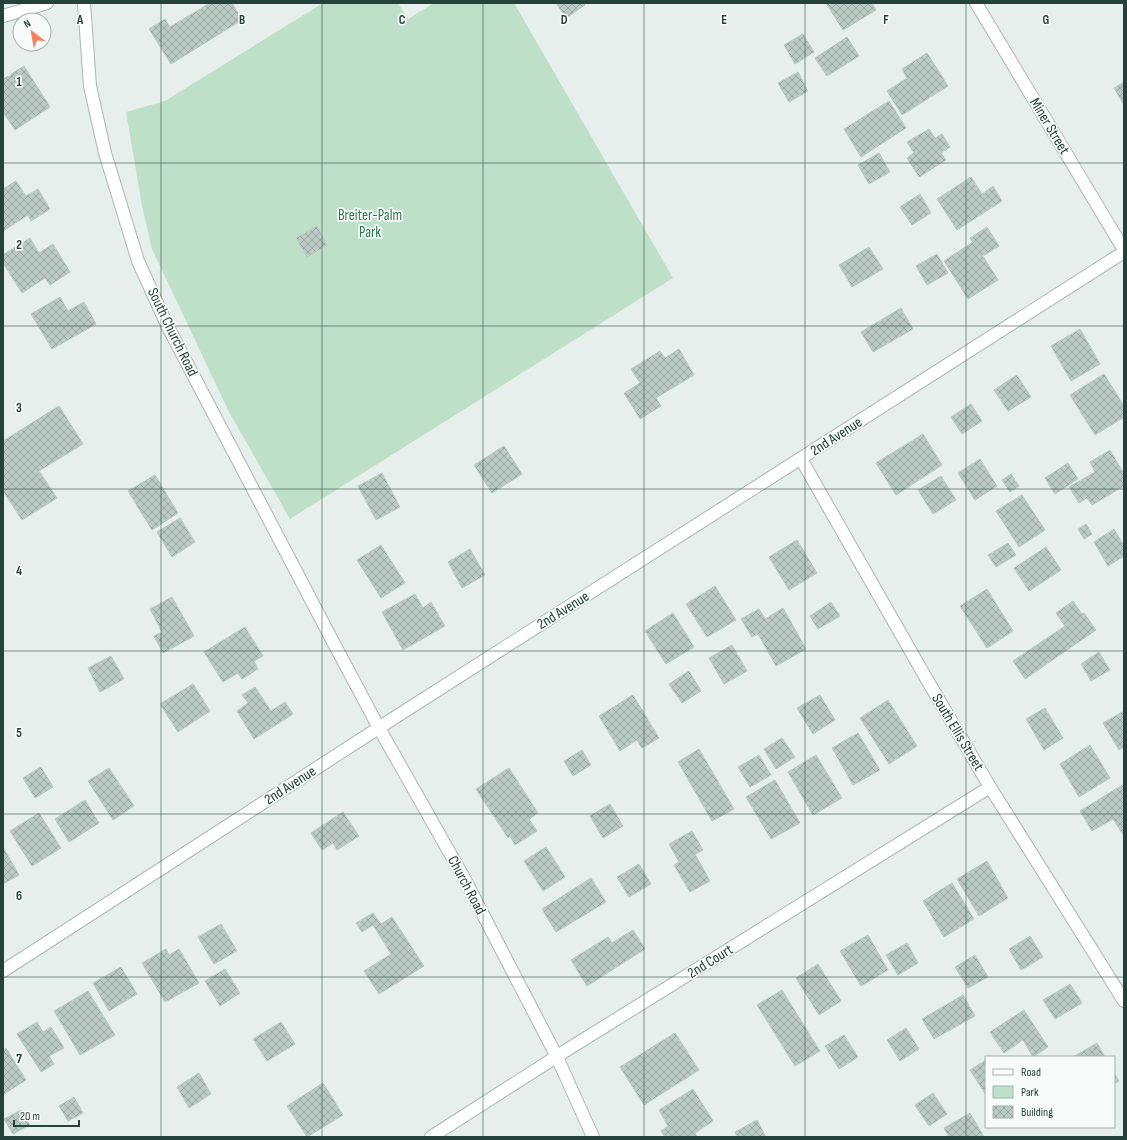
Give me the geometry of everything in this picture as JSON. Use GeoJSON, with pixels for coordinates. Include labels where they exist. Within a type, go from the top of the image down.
{"type":"FeatureCollection","features":[{"type":"Feature","properties":{"kind":"street"},"geometry":{"type":"LineString","coordinates":[[3,16],[47,3]]}},
{"type":"Feature","properties":{"kind":"street","name":"South Church Road"},"geometry":{"type":"LineString","coordinates":[[84,3],[90,86],[105,153],[138,261],[170,331],[330,638]]}},
{"type":"Feature","properties":{"kind":"street","name":"Miner Street"},"geometry":{"type":"LineString","coordinates":[[976,3],[1124,251]]}},
{"type":"Feature","properties":{"kind":"street","name":"2nd Avenue"},"geometry":{"type":"LineString","coordinates":[[3,971],[379,728],[1124,251]]}},
{"type":"Feature","properties":{"kind":"street","name":"South Ellis Street"},"geometry":{"type":"LineString","coordinates":[[801,459],[990,788],[1124,1001]]}},
{"type":"Feature","properties":{"kind":"street","name":"Church Road"},"geometry":{"type":"LineString","coordinates":[[330,638],[464,878],[557,1057],[593,1137]]}},
{"type":"Feature","properties":{"kind":"street","name":"2nd Court"},"geometry":{"type":"LineString","coordinates":[[431,1137],[990,788]]}},
{"type":"Feature","properties":{"kind":"green space","name":"Breiter-Palm Park"},"geometry":{"type":"Polygon","coordinates":[[[323,3],[398,3],[408,19],[434,3],[514,3],[673,278],[290,519],[229,412],[152,249],[142,206],[126,112],[165,101],[323,3]]]}},
{"type":"Feature","properties":{"kind":"building"},"geometry":{"type":"Polygon","coordinates":[[[210,3],[232,3],[242,20],[171,64],[149,29],[165,19],[170,27],[210,3]]]}},
{"type":"Feature","properties":{"kind":"building"},"geometry":{"type":"Polygon","coordinates":[[[556,3],[584,3],[585,5],[566,18],[556,3]]]}},
{"type":"Feature","properties":{"kind":"building"},"geometry":{"type":"Polygon","coordinates":[[[826,3],[872,3],[876,10],[843,30],[826,3]]]}},
{"type":"Feature","properties":{"kind":"building"},"geometry":{"type":"Polygon","coordinates":[[[803,34],[814,52],[795,64],[784,45],[803,34]]]}},
{"type":"Feature","properties":{"kind":"building"},"geometry":{"type":"Polygon","coordinates":[[[847,37],[859,56],[827,76],[815,58],[847,37]]]}},
{"type":"Feature","properties":{"kind":"building"},"geometry":{"type":"Polygon","coordinates":[[[927,53],[948,86],[902,115],[887,91],[907,78],[902,69],[927,53]]]}},
{"type":"Feature","properties":{"kind":"building"},"geometry":{"type":"Polygon","coordinates":[[[24,66],[50,107],[15,130],[3,112],[3,79],[8,76],[9,77],[11,74],[24,66]]]}},
{"type":"Feature","properties":{"kind":"building"},"geometry":{"type":"Polygon","coordinates":[[[798,72],[808,91],[789,102],[778,83],[798,72]]]}},
{"type":"Feature","properties":{"kind":"building"},"geometry":{"type":"Polygon","coordinates":[[[1124,82],[1124,105],[1114,88],[1124,82]]]}},
{"type":"Feature","properties":{"kind":"building"},"geometry":{"type":"Polygon","coordinates":[[[889,101],[906,128],[861,157],[844,129],[889,101]]]}},
{"type":"Feature","properties":{"kind":"building"},"geometry":{"type":"Polygon","coordinates":[[[929,129],[935,138],[942,134],[950,147],[941,153],[946,160],[919,177],[907,158],[914,153],[907,142],[929,129]]]}},
{"type":"Feature","properties":{"kind":"building"},"geometry":{"type":"Polygon","coordinates":[[[879,153],[890,172],[869,184],[858,165],[879,153]]]}},
{"type":"Feature","properties":{"kind":"building"},"geometry":{"type":"Polygon","coordinates":[[[971,177],[982,194],[993,186],[1002,201],[957,230],[937,199],[971,177]]]}},
{"type":"Feature","properties":{"kind":"building"},"geometry":{"type":"Polygon","coordinates":[[[16,181],[26,196],[38,189],[50,209],[31,221],[28,215],[3,231],[3,189],[16,181]]]}},
{"type":"Feature","properties":{"kind":"building"},"geometry":{"type":"Polygon","coordinates":[[[920,194],[931,213],[912,225],[900,207],[920,194]]]}},
{"type":"Feature","properties":{"kind":"building"},"geometry":{"type":"Polygon","coordinates":[[[317,226],[327,245],[307,257],[296,238],[317,226]]]}},
{"type":"Feature","properties":{"kind":"building"},"geometry":{"type":"Polygon","coordinates":[[[987,227],[999,246],[983,256],[998,280],[968,299],[944,261],[973,242],[970,238],[987,227]]]}},
{"type":"Feature","properties":{"kind":"building"},"geometry":{"type":"Polygon","coordinates":[[[30,238],[39,253],[53,244],[70,272],[50,285],[45,278],[22,293],[3,263],[3,255],[30,238]]]}},
{"type":"Feature","properties":{"kind":"building"},"geometry":{"type":"Polygon","coordinates":[[[869,247],[883,269],[852,287],[839,265],[869,247]]]}},
{"type":"Feature","properties":{"kind":"building"},"geometry":{"type":"Polygon","coordinates":[[[937,254],[948,273],[927,285],[916,266],[937,254]]]}},
{"type":"Feature","properties":{"kind":"building"},"geometry":{"type":"Polygon","coordinates":[[[60,297],[68,311],[84,302],[96,324],[52,349],[31,314],[60,297]]]}},
{"type":"Feature","properties":{"kind":"building"},"geometry":{"type":"Polygon","coordinates":[[[901,308],[913,329],[873,352],[861,332],[901,308]]]}},
{"type":"Feature","properties":{"kind":"building"},"geometry":{"type":"Polygon","coordinates":[[[1080,329],[1100,364],[1071,381],[1051,346],[1080,329]]]}},
{"type":"Feature","properties":{"kind":"building"},"geometry":{"type":"Polygon","coordinates":[[[679,349],[694,375],[656,398],[661,406],[640,419],[624,393],[640,383],[631,369],[660,351],[665,358],[679,349]]]}},
{"type":"Feature","properties":{"kind":"building"},"geometry":{"type":"Polygon","coordinates":[[[1104,374],[1124,406],[1124,417],[1095,435],[1070,395],[1104,374]]]}},
{"type":"Feature","properties":{"kind":"building"},"geometry":{"type":"Polygon","coordinates":[[[1017,375],[1031,397],[1008,411],[994,390],[1017,375]]]}},
{"type":"Feature","properties":{"kind":"building"},"geometry":{"type":"Polygon","coordinates":[[[971,404],[982,421],[962,434],[951,417],[971,404]]]}},
{"type":"Feature","properties":{"kind":"building"},"geometry":{"type":"Polygon","coordinates":[[[59,406],[83,444],[39,471],[57,498],[22,520],[3,491],[3,441],[59,406]]]}},
{"type":"Feature","properties":{"kind":"building"},"geometry":{"type":"Polygon","coordinates":[[[923,434],[942,465],[896,495],[876,463],[923,434]]]}},
{"type":"Feature","properties":{"kind":"building"},"geometry":{"type":"Polygon","coordinates":[[[504,446],[522,474],[492,493],[474,465],[504,446]]]}},
{"type":"Feature","properties":{"kind":"building"},"geometry":{"type":"Polygon","coordinates":[[[1110,450],[1124,474],[1124,486],[1092,505],[1087,498],[1079,503],[1069,487],[1095,472],[1090,462],[1110,450]]]}},
{"type":"Feature","properties":{"kind":"building"},"geometry":{"type":"Polygon","coordinates":[[[980,459],[997,486],[975,500],[958,473],[980,459]]]}},
{"type":"Feature","properties":{"kind":"building"},"geometry":{"type":"Polygon","coordinates":[[[1068,463],[1078,479],[1055,494],[1045,478],[1068,463]]]}},
{"type":"Feature","properties":{"kind":"building"},"geometry":{"type":"Polygon","coordinates":[[[382,473],[400,507],[376,520],[358,486],[382,473]]]}},
{"type":"Feature","properties":{"kind":"building"},"geometry":{"type":"Polygon","coordinates":[[[1011,474],[1019,486],[1010,492],[1002,480],[1011,474]]]}},
{"type":"Feature","properties":{"kind":"building"},"geometry":{"type":"Polygon","coordinates":[[[155,475],[178,513],[152,530],[128,491],[155,475]]]}},
{"type":"Feature","properties":{"kind":"building"},"geometry":{"type":"Polygon","coordinates":[[[941,476],[956,500],[933,514],[918,490],[941,476]]]}},
{"type":"Feature","properties":{"kind":"building"},"geometry":{"type":"Polygon","coordinates":[[[1022,495],[1045,530],[1019,547],[996,511],[1022,495]]]}},
{"type":"Feature","properties":{"kind":"building"},"geometry":{"type":"Polygon","coordinates":[[[180,518],[195,542],[172,557],[157,532],[180,518]]]}},
{"type":"Feature","properties":{"kind":"building"},"geometry":{"type":"Polygon","coordinates":[[[1086,524],[1092,534],[1084,539],[1078,529],[1086,524]]]}},
{"type":"Feature","properties":{"kind":"building"},"geometry":{"type":"Polygon","coordinates":[[[1114,529],[1124,546],[1124,556],[1108,566],[1094,542],[1114,529]]]}},
{"type":"Feature","properties":{"kind":"building"},"geometry":{"type":"Polygon","coordinates":[[[797,540],[817,573],[789,590],[769,557],[797,540]]]}},
{"type":"Feature","properties":{"kind":"building"},"geometry":{"type":"Polygon","coordinates":[[[1008,543],[1016,555],[996,567],[988,555],[1008,543]]]}},
{"type":"Feature","properties":{"kind":"building"},"geometry":{"type":"Polygon","coordinates":[[[381,545],[405,583],[381,598],[357,560],[381,545]]]}},
{"type":"Feature","properties":{"kind":"building"},"geometry":{"type":"Polygon","coordinates":[[[1046,547],[1061,570],[1029,591],[1014,568],[1046,547]]]}},
{"type":"Feature","properties":{"kind":"building"},"geometry":{"type":"Polygon","coordinates":[[[470,549],[485,575],[462,588],[448,562],[470,549]]]}},
{"type":"Feature","properties":{"kind":"building"},"geometry":{"type":"Polygon","coordinates":[[[715,586],[736,620],[707,637],[686,604],[715,586]]]}},
{"type":"Feature","properties":{"kind":"building"},"geometry":{"type":"Polygon","coordinates":[[[987,589],[1013,631],[987,648],[960,606],[987,589]]]}},
{"type":"Feature","properties":{"kind":"building"},"geometry":{"type":"Polygon","coordinates":[[[415,594],[423,608],[431,602],[445,626],[403,650],[382,612],[415,594]]]}},
{"type":"Feature","properties":{"kind":"building"},"geometry":{"type":"Polygon","coordinates":[[[172,597],[194,636],[163,653],[154,636],[162,632],[150,609],[172,597]]]}},
{"type":"Feature","properties":{"kind":"building"},"geometry":{"type":"Polygon","coordinates":[[[1073,601],[1096,630],[1025,679],[1013,661],[1065,626],[1056,613],[1073,601]]]}},
{"type":"Feature","properties":{"kind":"building"},"geometry":{"type":"Polygon","coordinates":[[[831,602],[840,616],[818,629],[810,616],[831,602]]]}},
{"type":"Feature","properties":{"kind":"building"},"geometry":{"type":"Polygon","coordinates":[[[783,608],[806,649],[776,666],[758,634],[752,637],[741,619],[759,609],[765,619],[783,608]]]}},
{"type":"Feature","properties":{"kind":"building"},"geometry":{"type":"Polygon","coordinates":[[[673,613],[694,647],[666,664],[645,631],[673,613]]]}},
{"type":"Feature","properties":{"kind":"building"},"geometry":{"type":"Polygon","coordinates":[[[245,627],[263,656],[254,661],[258,669],[242,679],[238,673],[223,682],[204,652],[245,627]]]}},
{"type":"Feature","properties":{"kind":"building"},"geometry":{"type":"Polygon","coordinates":[[[732,645],[747,671],[724,684],[709,658],[732,645]]]}},
{"type":"Feature","properties":{"kind":"building"},"geometry":{"type":"Polygon","coordinates":[[[1099,652],[1110,670],[1091,681],[1081,664],[1099,652]]]}},
{"type":"Feature","properties":{"kind":"building"},"geometry":{"type":"Polygon","coordinates":[[[111,656],[124,679],[100,692],[88,668],[111,656]]]}},
{"type":"Feature","properties":{"kind":"building"},"geometry":{"type":"Polygon","coordinates":[[[689,671],[701,691],[682,703],[669,684],[689,671]]]}},
{"type":"Feature","properties":{"kind":"building"},"geometry":{"type":"Polygon","coordinates":[[[193,684],[210,711],[178,732],[160,704],[193,684]]]}},
{"type":"Feature","properties":{"kind":"building"},"geometry":{"type":"Polygon","coordinates":[[[255,687],[271,711],[285,702],[293,714],[254,739],[237,711],[248,703],[242,695],[255,687]]]}},
{"type":"Feature","properties":{"kind":"building"},"geometry":{"type":"Polygon","coordinates":[[[633,695],[659,738],[642,748],[637,740],[620,751],[599,716],[633,695]]]}},
{"type":"Feature","properties":{"kind":"building"},"geometry":{"type":"Polygon","coordinates":[[[820,695],[835,720],[813,734],[797,708],[820,695]]]}},
{"type":"Feature","properties":{"kind":"building"},"geometry":{"type":"Polygon","coordinates":[[[888,700],[917,746],[889,764],[860,718],[888,700]]]}},
{"type":"Feature","properties":{"kind":"building"},"geometry":{"type":"Polygon","coordinates":[[[1045,708],[1063,738],[1044,750],[1026,719],[1045,708]]]}},
{"type":"Feature","properties":{"kind":"building"},"geometry":{"type":"Polygon","coordinates":[[[1124,711],[1124,747],[1119,750],[1103,723],[1124,711]]]}},
{"type":"Feature","properties":{"kind":"building"},"geometry":{"type":"Polygon","coordinates":[[[858,733],[880,770],[853,785],[832,748],[858,733]]]}},
{"type":"Feature","properties":{"kind":"building"},"geometry":{"type":"Polygon","coordinates":[[[782,738],[795,757],[776,769],[764,749],[782,738]]]}},
{"type":"Feature","properties":{"kind":"building"},"geometry":{"type":"Polygon","coordinates":[[[1090,745],[1110,778],[1079,797],[1060,764],[1090,745]]]}},
{"type":"Feature","properties":{"kind":"building"},"geometry":{"type":"Polygon","coordinates":[[[699,749],[734,809],[712,821],[678,762],[699,749]]]}},
{"type":"Feature","properties":{"kind":"building"},"geometry":{"type":"Polygon","coordinates":[[[582,750],[591,765],[573,776],[564,761],[582,750]]]}},
{"type":"Feature","properties":{"kind":"building"},"geometry":{"type":"Polygon","coordinates":[[[759,755],[771,775],[750,787],[738,767],[759,755]]]}},
{"type":"Feature","properties":{"kind":"building"},"geometry":{"type":"Polygon","coordinates":[[[816,755],[842,798],[813,815],[788,772],[816,755]]]}},
{"type":"Feature","properties":{"kind":"building"},"geometry":{"type":"Polygon","coordinates":[[[41,767],[53,787],[35,798],[23,778],[41,767]]]}},
{"type":"Feature","properties":{"kind":"building"},"geometry":{"type":"Polygon","coordinates":[[[109,768],[134,806],[113,820],[88,781],[109,768]]]}},
{"type":"Feature","properties":{"kind":"building"},"geometry":{"type":"Polygon","coordinates":[[[509,768],[538,813],[529,819],[537,831],[515,845],[510,836],[508,838],[476,789],[509,768]]]}},
{"type":"Feature","properties":{"kind":"building"},"geometry":{"type":"Polygon","coordinates":[[[775,780],[800,823],[771,839],[746,797],[775,780]]]}},
{"type":"Feature","properties":{"kind":"building"},"geometry":{"type":"Polygon","coordinates":[[[1124,784],[1124,836],[1113,819],[1092,831],[1080,811],[1124,784]]]}},
{"type":"Feature","properties":{"kind":"building"},"geometry":{"type":"Polygon","coordinates":[[[85,800],[99,823],[69,842],[55,819],[85,800]]]}},
{"type":"Feature","properties":{"kind":"building"},"geometry":{"type":"Polygon","coordinates":[[[610,804],[623,826],[603,838],[590,816],[610,804]]]}},
{"type":"Feature","properties":{"kind":"building"},"geometry":{"type":"Polygon","coordinates":[[[343,812],[359,836],[337,850],[333,843],[322,850],[311,833],[343,812]]]}},
{"type":"Feature","properties":{"kind":"building"},"geometry":{"type":"Polygon","coordinates":[[[39,813],[61,848],[32,866],[10,831],[39,813]]]}},
{"type":"Feature","properties":{"kind":"building"},"geometry":{"type":"Polygon","coordinates":[[[692,831],[703,850],[695,854],[710,881],[690,892],[674,865],[679,862],[669,844],[692,831]]]}},
{"type":"Feature","properties":{"kind":"building"},"geometry":{"type":"Polygon","coordinates":[[[3,847],[19,875],[3,884],[3,847]]]}},
{"type":"Feature","properties":{"kind":"building"},"geometry":{"type":"Polygon","coordinates":[[[546,847],[565,877],[543,891],[524,861],[546,847]]]}},
{"type":"Feature","properties":{"kind":"building"},"geometry":{"type":"Polygon","coordinates":[[[987,861],[1008,898],[979,916],[957,879],[987,861]]]}},
{"type":"Feature","properties":{"kind":"building"},"geometry":{"type":"Polygon","coordinates":[[[639,864],[651,884],[629,897],[617,877],[639,864]]]}},
{"type":"Feature","properties":{"kind":"building"},"geometry":{"type":"Polygon","coordinates":[[[591,878],[606,902],[556,932],[542,909],[591,878]]]}},
{"type":"Feature","properties":{"kind":"building"},"geometry":{"type":"Polygon","coordinates":[[[952,883],[974,919],[944,937],[923,901],[952,883]]]}},
{"type":"Feature","properties":{"kind":"building"},"geometry":{"type":"Polygon","coordinates":[[[373,913],[381,924],[392,917],[424,966],[379,994],[364,971],[391,954],[373,925],[362,932],[356,923],[373,913]]]}},
{"type":"Feature","properties":{"kind":"building"},"geometry":{"type":"Polygon","coordinates":[[[221,924],[237,951],[214,964],[198,937],[221,924]]]}},
{"type":"Feature","properties":{"kind":"building"},"geometry":{"type":"Polygon","coordinates":[[[633,930],[645,949],[587,986],[571,960],[608,937],[612,943],[633,930]]]}},
{"type":"Feature","properties":{"kind":"building"},"geometry":{"type":"Polygon","coordinates":[[[868,935],[888,970],[861,986],[840,951],[868,935]]]}},
{"type":"Feature","properties":{"kind":"building"},"geometry":{"type":"Polygon","coordinates":[[[1030,936],[1043,957],[1021,970],[1009,949],[1030,936]]]}},
{"type":"Feature","properties":{"kind":"building"},"geometry":{"type":"Polygon","coordinates":[[[907,943],[918,963],[898,975],[886,955],[907,943]]]}},
{"type":"Feature","properties":{"kind":"building"},"geometry":{"type":"Polygon","coordinates":[[[166,949],[169,955],[179,949],[199,983],[165,1002],[142,963],[166,949]]]}},
{"type":"Feature","properties":{"kind":"building"},"geometry":{"type":"Polygon","coordinates":[[[975,955],[988,977],[968,988],[955,967],[975,955]]]}},
{"type":"Feature","properties":{"kind":"building"},"geometry":{"type":"Polygon","coordinates":[[[818,964],[841,1001],[819,1015],[796,978],[818,964]]]}},
{"type":"Feature","properties":{"kind":"building"},"geometry":{"type":"Polygon","coordinates":[[[121,967],[137,994],[109,1011],[93,983],[121,967]]]}},
{"type":"Feature","properties":{"kind":"building"},"geometry":{"type":"Polygon","coordinates":[[[225,969],[240,993],[220,1006],[205,981],[225,969]]]}},
{"type":"Feature","properties":{"kind":"building"},"geometry":{"type":"Polygon","coordinates":[[[1070,984],[1082,1003],[1055,1019],[1043,1000],[1070,984]]]}},
{"type":"Feature","properties":{"kind":"building"},"geometry":{"type":"Polygon","coordinates":[[[782,990],[820,1051],[795,1066],[757,1005],[782,990]]]}},
{"type":"Feature","properties":{"kind":"building"},"geometry":{"type":"Polygon","coordinates":[[[88,991],[115,1035],[80,1055],[54,1011],[88,991]]]}},
{"type":"Feature","properties":{"kind":"building"},"geometry":{"type":"Polygon","coordinates":[[[963,995],[975,1016],[934,1039],[922,1019],[963,995]]]}},
{"type":"Feature","properties":{"kind":"building"},"geometry":{"type":"Polygon","coordinates":[[[1024,1010],[1048,1047],[1032,1056],[1023,1040],[1004,1053],[990,1032],[1024,1010]]]}},
{"type":"Feature","properties":{"kind":"building"},"geometry":{"type":"Polygon","coordinates":[[[37,1022],[43,1032],[51,1027],[64,1048],[49,1056],[54,1064],[41,1072],[17,1034],[37,1022]]]}},
{"type":"Feature","properties":{"kind":"building"},"geometry":{"type":"Polygon","coordinates":[[[281,1022],[295,1044],[267,1061],[253,1039],[281,1022]]]}},
{"type":"Feature","properties":{"kind":"building"},"geometry":{"type":"Polygon","coordinates":[[[906,1028],[919,1049],[900,1061],[887,1040],[906,1028]]]}},
{"type":"Feature","properties":{"kind":"building"},"geometry":{"type":"Polygon","coordinates":[[[675,1033],[699,1070],[644,1105],[620,1067],[675,1033]]]}},
{"type":"Feature","properties":{"kind":"building"},"geometry":{"type":"Polygon","coordinates":[[[844,1035],[858,1057],[839,1069],[825,1046],[844,1035]]]}},
{"type":"Feature","properties":{"kind":"building"},"geometry":{"type":"Polygon","coordinates":[[[1097,1043],[1104,1056],[1075,1056],[1097,1043]]]}},
{"type":"Feature","properties":{"kind":"building"},"geometry":{"type":"Polygon","coordinates":[[[6,1048],[26,1080],[4,1094],[3,1050],[6,1048]]]}},
{"type":"Feature","properties":{"kind":"building"},"geometry":{"type":"Polygon","coordinates":[[[985,1061],[985,1093],[970,1070],[985,1061]]]}},
{"type":"Feature","properties":{"kind":"building"},"geometry":{"type":"Polygon","coordinates":[[[199,1073],[211,1094],[189,1108],[177,1087],[199,1073]]]}},
{"type":"Feature","properties":{"kind":"building"},"geometry":{"type":"Polygon","coordinates":[[[1115,1075],[1119,1081],[1115,1083],[1115,1075]]]}},
{"type":"Feature","properties":{"kind":"building"},"geometry":{"type":"Polygon","coordinates":[[[323,1083],[343,1115],[307,1137],[287,1106],[323,1083]]]}},
{"type":"Feature","properties":{"kind":"building"},"geometry":{"type":"Polygon","coordinates":[[[693,1089],[713,1121],[695,1133],[697,1137],[665,1137],[661,1131],[668,1126],[659,1110],[693,1089]]]}},
{"type":"Feature","properties":{"kind":"building"},"geometry":{"type":"Polygon","coordinates":[[[933,1093],[947,1114],[929,1126],[915,1105],[933,1093]]]}},
{"type":"Feature","properties":{"kind":"building"},"geometry":{"type":"Polygon","coordinates":[[[74,1097],[83,1113],[68,1121],[59,1106],[74,1097]]]}},
{"type":"Feature","properties":{"kind":"building"},"geometry":{"type":"Polygon","coordinates":[[[21,1110],[30,1125],[13,1134],[4,1119],[21,1110]]]}},
{"type":"Feature","properties":{"kind":"building"},"geometry":{"type":"Polygon","coordinates":[[[970,1113],[984,1137],[949,1137],[944,1128],[970,1113]]]}},
{"type":"Feature","properties":{"kind":"building"},"geometry":{"type":"Polygon","coordinates":[[[757,1120],[766,1137],[737,1137],[735,1132],[757,1120]]]}}]}
